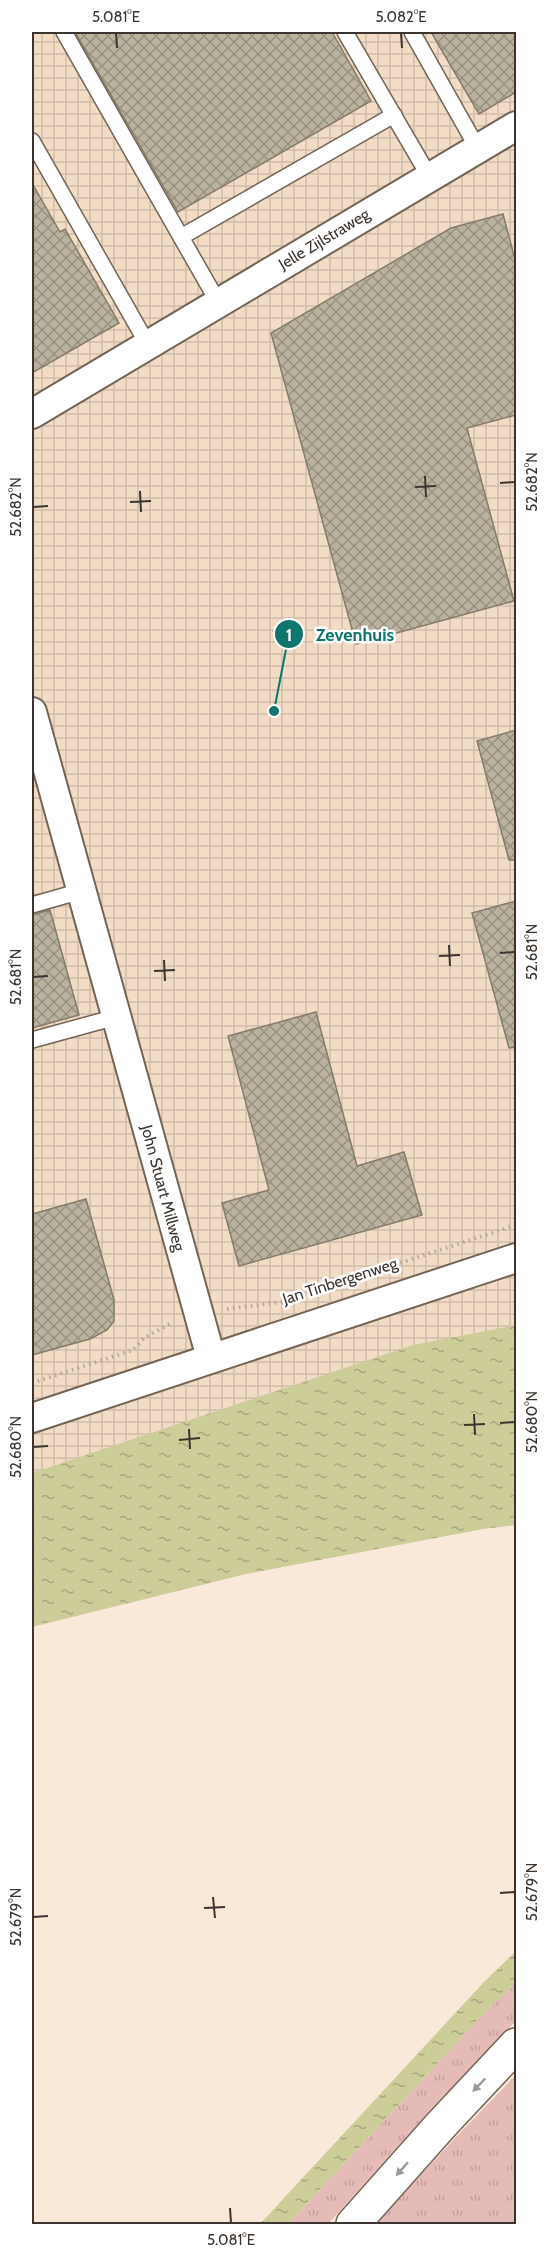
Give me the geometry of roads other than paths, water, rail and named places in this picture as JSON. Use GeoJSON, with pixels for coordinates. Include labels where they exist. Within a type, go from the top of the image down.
{"type":"FeatureCollection","features":[{"type":"Feature","properties":{"kind":"highway"},"geometry":{"type":"LineString","coordinates":[[353,2224],[516,2045]]}},
{"type":"Feature","properties":{"kind":"street","name":"Jelle Zijlstraweg"},"geometry":{"type":"LineString","coordinates":[[32,414],[516,126]]}},
{"type":"Feature","properties":{"kind":"street","name":"John Stuart Millweg"},"geometry":{"type":"LineString","coordinates":[[32,712],[211,1358]]}},
{"type":"Feature","properties":{"kind":"street","name":"Jan Tinbergenweg"},"geometry":{"type":"LineString","coordinates":[[32,1418],[516,1258]]}},
{"type":"Feature","properties":{"kind":"lane"},"geometry":{"type":"LineString","coordinates":[[64,32],[218,302]]}},
{"type":"Feature","properties":{"kind":"lane"},"geometry":{"type":"LineString","coordinates":[[345,32],[429,177]]}},
{"type":"Feature","properties":{"kind":"lane"},"geometry":{"type":"LineString","coordinates":[[412,32],[478,148]]}},
{"type":"Feature","properties":{"kind":"lane"},"geometry":{"type":"LineString","coordinates":[[181,237],[394,115]]}},
{"type":"Feature","properties":{"kind":"lane"},"geometry":{"type":"LineString","coordinates":[[32,141],[148,345]]}},
{"type":"Feature","properties":{"kind":"lane"},"geometry":{"type":"LineString","coordinates":[[32,905],[81,891]]}},
{"type":"Feature","properties":{"kind":"lane"},"geometry":{"type":"LineString","coordinates":[[32,1040],[116,1017]]}},
{"type":"Feature","properties":{"kind":"water"},"geometry":{"type":"Polygon","coordinates":[[[516,1325],[516,1525],[483,1529],[246,1574],[32,1627],[32,1473],[413,1345],[516,1325]]]}},
{"type":"Feature","properties":{"kind":"water"},"geometry":{"type":"Polygon","coordinates":[[[516,1951],[516,1984],[491,2006],[288,2224],[260,2224],[483,1983],[516,1951]]]}},
{"type":"Feature","properties":{"kind":"place","name":"Zevenhuis"},"geometry":{"type":"Point","coordinates":[274,711]}}]}
